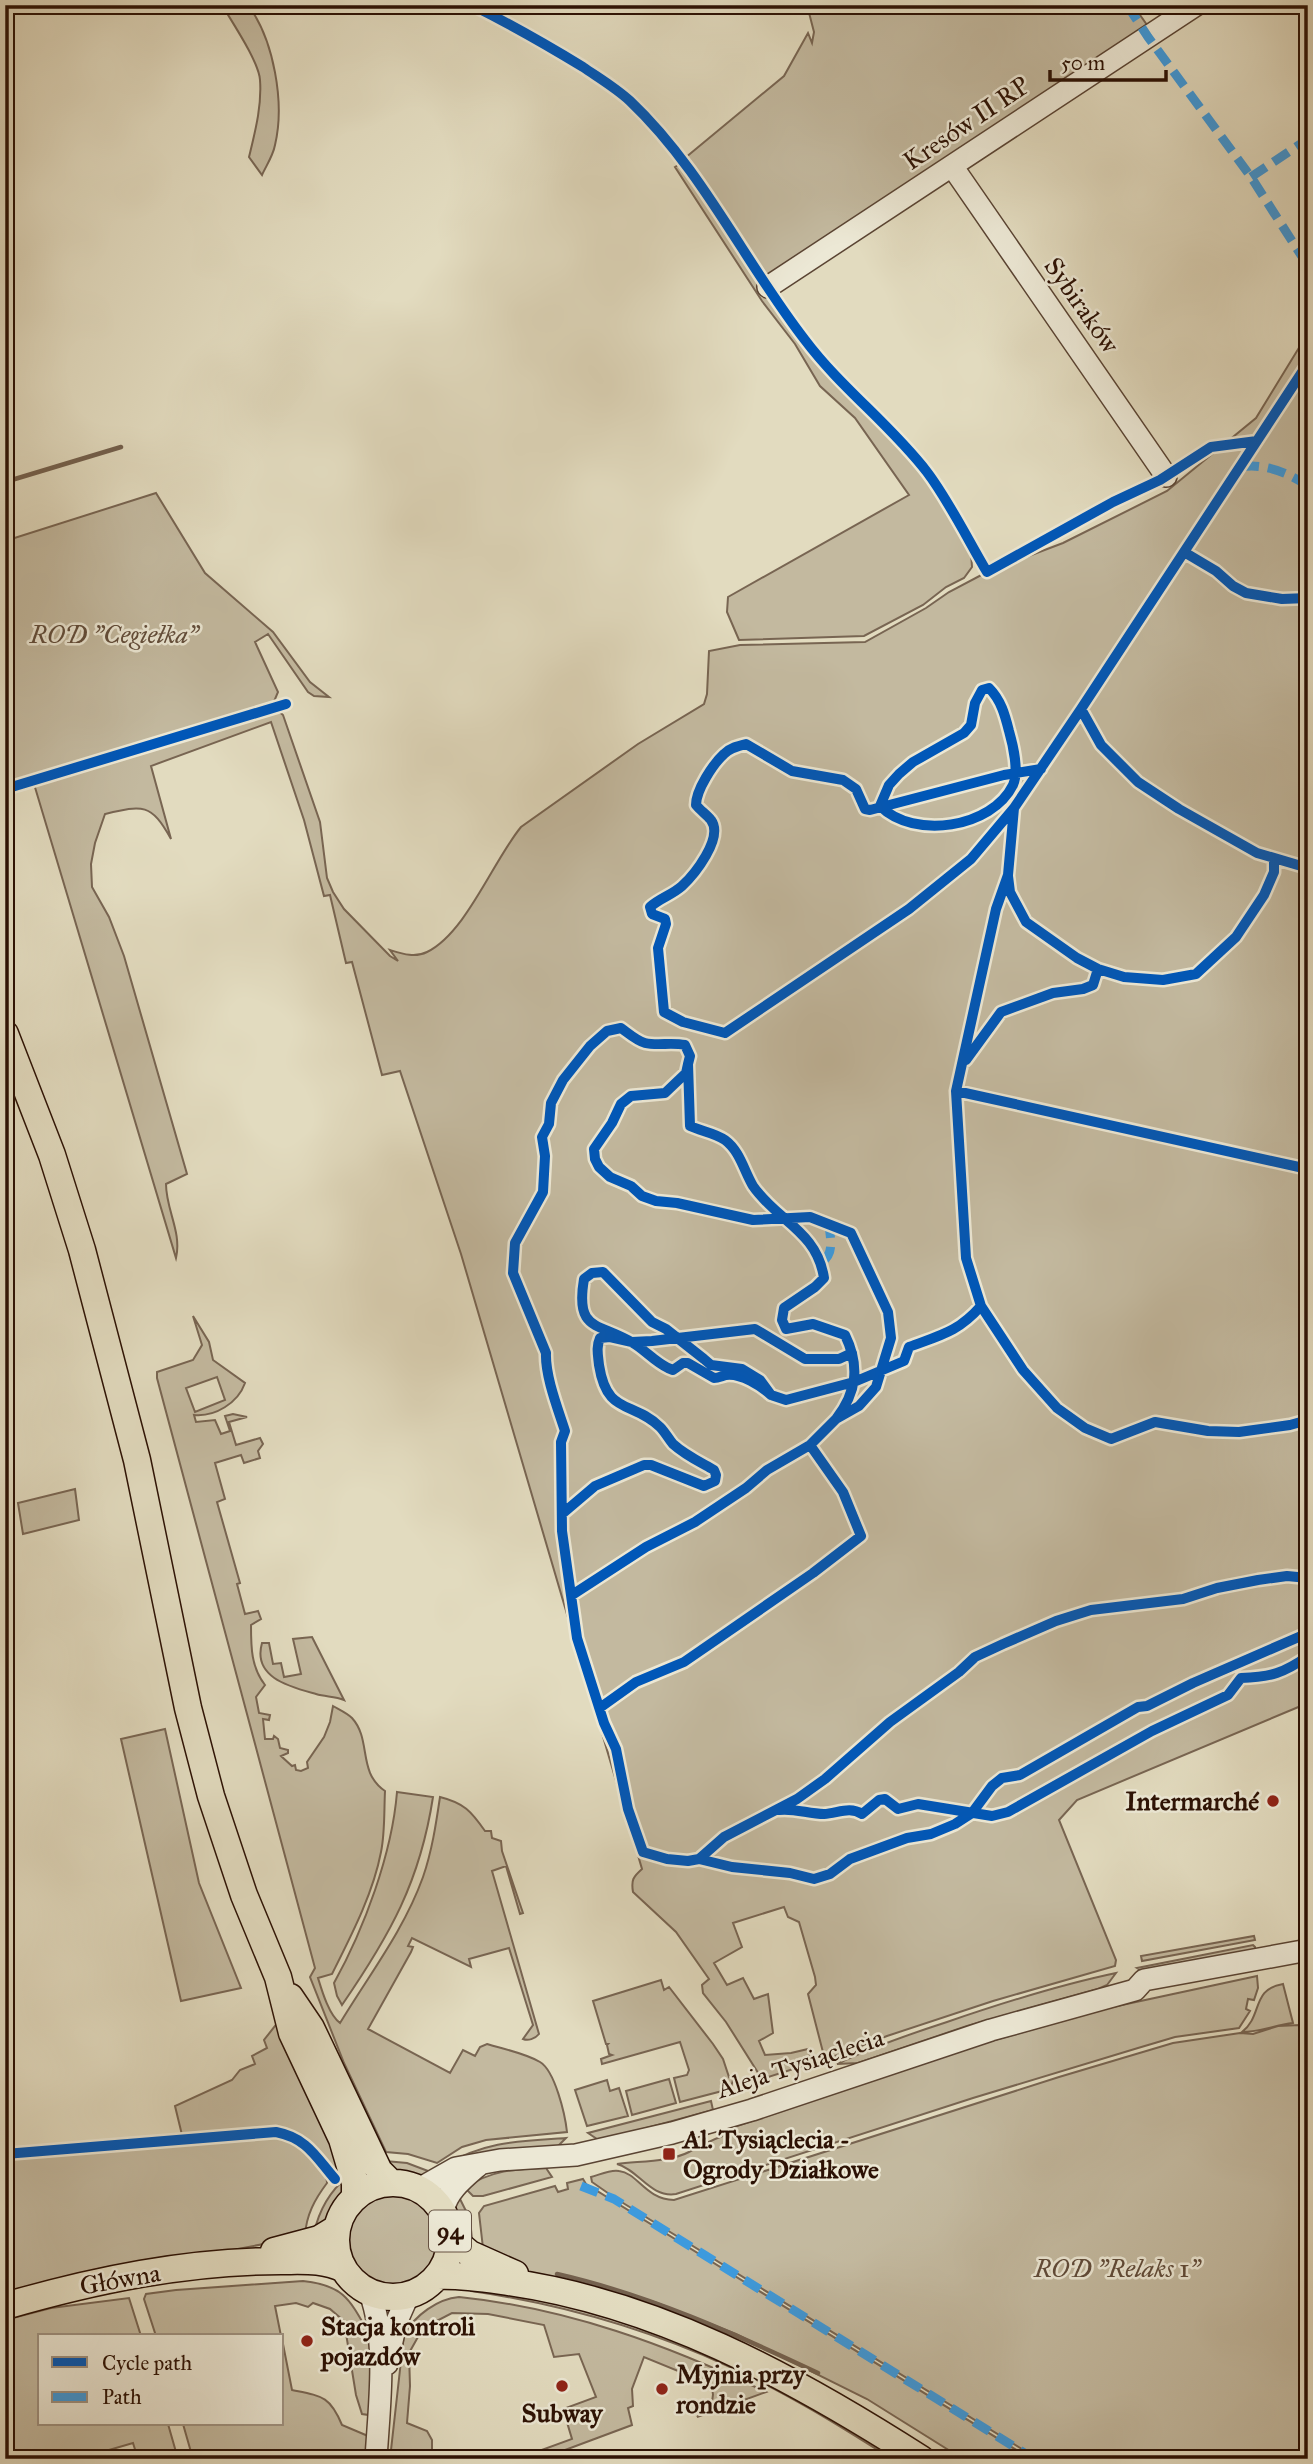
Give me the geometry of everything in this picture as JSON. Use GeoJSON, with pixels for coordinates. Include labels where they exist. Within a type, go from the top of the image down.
{"type":"FeatureCollection","features":[{"type":"Feature","properties":{"kind":"main road"},"geometry":{"type":"LineString","coordinates":[[5,1034],[52,1156],[82,1250],[137,1460],[204,1773],[244,1895],[278,1977],[292,2033],[342,2139],[355,2183],[355,2196]]}},
{"type":"Feature","properties":{"kind":"main road"},"geometry":{"type":"LineString","coordinates":[[278,1977],[311,2028],[379,2171],[390,2182],[355,2196],[344,2209],[337,2228],[336,2249],[344,2269],[351,2279],[370,2292],[394,2297],[408,2296]]}},
{"type":"Feature","properties":{"kind":"main road","name":"94"},"geometry":{"type":"LineString","coordinates":[[390,2182],[403,2183],[432,2197],[443,2211],[451,2238],[447,2258],[438,2276],[408,2296]]}},
{"type":"Feature","properties":{"kind":"main road","name":"Główna"},"geometry":{"type":"LineString","coordinates":[[5,2306],[110,2279],[237,2261],[319,2239],[337,2228]]}},
{"type":"Feature","properties":{"kind":"main road","name":"94"},"geometry":{"type":"LineString","coordinates":[[451,2238],[470,2254],[535,2284],[648,2318],[727,2349],[806,2389],[921,2459]]}},
{"type":"Feature","properties":{"kind":"main road","name":"Główna"},"geometry":{"type":"LineString","coordinates":[[237,2261],[321,2261],[344,2269]]}},
{"type":"Feature","properties":{"kind":"main road","name":"94"},"geometry":{"type":"LineString","coordinates":[[438,2276],[456,2275],[535,2284]]}},
{"type":"Feature","properties":{"kind":"street","name":"Kresów II RP"},"geometry":{"type":"LineString","coordinates":[[768,288],[1196,5]]}},
{"type":"Feature","properties":{"kind":"street","name":"Sybiraków"},"geometry":{"type":"LineString","coordinates":[[952,166],[1166,476]]}},
{"type":"Feature","properties":{"kind":"street","name":"Aleja Tysiąclecia"},"geometry":{"type":"LineString","coordinates":[[419,2189],[456,2168],[500,2160],[576,2155],[672,2133],[752,2110],[991,2030],[1135,1990],[1144,1980],[1308,1950]]}},
{"type":"Feature","properties":{"kind":"street","name":"Aleja Tysiąclecia"},"geometry":{"type":"LineString","coordinates":[[1135,1990],[1147,1994],[1308,1963]]}},
{"type":"Feature","properties":{"kind":"street"},"geometry":{"type":"LineString","coordinates":[[443,2211],[456,2186],[479,2165]]}},
{"type":"Feature","properties":{"kind":"street"},"geometry":{"type":"LineString","coordinates":[[370,2292],[376,2321],[381,2390],[376,2459]]}},
{"type":"Feature","properties":{"kind":"street"},"geometry":{"type":"LineString","coordinates":[[381,2390],[396,2323],[408,2296]]}},
{"type":"Feature","properties":{"kind":"green space"},"geometry":{"type":"Polygon","coordinates":[[[222,5],[248,5],[265,36],[271,54],[278,91],[278,128],[273,153],[262,175],[249,157],[259,109],[260,80],[255,63],[222,5]]]}},
{"type":"Feature","properties":{"kind":"green space"},"geometry":{"type":"Polygon","coordinates":[[[807,5],[1133,5],[1147,25],[767,282],[685,163],[685,158],[784,76],[808,33],[812,43],[814,32],[807,5]]]}},
{"type":"Feature","properties":{"kind":"green space"},"geometry":{"type":"Polygon","coordinates":[[[680,164],[800,339],[869,408],[930,483],[971,552],[972,567],[964,578],[946,587],[923,605],[864,636],[739,640],[727,612],[728,597],[909,495],[855,418],[820,386],[795,344],[762,301],[675,167],[680,164]]]}},
{"type":"Feature","properties":{"kind":"green space"},"geometry":{"type":"Polygon","coordinates":[[[1308,333],[1308,1703],[1077,1800],[1059,1820],[1116,1960],[1115,1966],[993,2001],[887,2036],[825,2060],[808,1994],[816,1985],[815,1977],[799,1922],[788,1917],[784,1907],[733,1923],[742,1947],[714,1963],[727,1985],[743,1978],[754,1999],[768,1994],[773,2033],[759,2041],[765,2055],[808,2049],[812,2063],[762,2079],[726,2022],[703,1993],[702,1985],[709,1979],[676,1932],[633,1892],[633,1879],[642,1869],[461,1254],[400,1071],[382,1075],[352,962],[346,963],[330,895],[324,896],[304,820],[271,722],[151,766],[171,839],[158,819],[145,810],[137,808],[105,814],[91,864],[92,887],[109,917],[124,956],[187,1174],[166,1184],[177,1239],[176,1258],[34,784],[235,720],[277,710],[283,715],[320,822],[327,878],[333,892],[344,909],[390,956],[398,961],[390,950],[409,955],[422,954],[441,943],[454,929],[521,827],[638,744],[704,704],[709,651],[740,645],[865,642],[987,572],[1063,543],[1167,491],[1256,418],[1308,333]]]}},
{"type":"Feature","properties":{"kind":"green space","name":"ROD \"Cegiełka\""},"geometry":{"type":"Polygon","coordinates":[[[156,493],[205,573],[273,632],[310,682],[329,697],[314,696],[308,692],[268,634],[255,642],[278,692],[273,704],[61,770],[5,783],[5,541],[156,493]]]}},
{"type":"Feature","properties":{"kind":"green space"},"geometry":{"type":"Polygon","coordinates":[[[193,1316],[209,1342],[213,1360],[245,1383],[237,1397],[225,1407],[210,1414],[194,1415],[196,1422],[215,1420],[221,1434],[230,1431],[225,1416],[233,1414],[247,1417],[229,1422],[236,1445],[260,1438],[263,1444],[258,1451],[260,1458],[244,1463],[241,1455],[215,1463],[225,1499],[217,1502],[240,1583],[237,1584],[245,1614],[258,1611],[261,1619],[251,1625],[251,1641],[254,1664],[265,1685],[256,1697],[259,1713],[270,1715],[269,1720],[263,1719],[265,1739],[273,1739],[274,1736],[278,1739],[280,1748],[288,1750],[288,1753],[281,1756],[292,1766],[295,1765],[296,1770],[308,1768],[307,1762],[324,1737],[333,1706],[350,1716],[358,1727],[371,1775],[385,1791],[384,1830],[373,1883],[332,1974],[318,1978],[329,2009],[340,2023],[406,1915],[423,1877],[440,1797],[461,1805],[485,1831],[491,1831],[492,1838],[501,1841],[523,1913],[520,1914],[506,1866],[492,1871],[539,2034],[531,2039],[523,2039],[533,2025],[509,1948],[469,1959],[471,1967],[412,1938],[408,1946],[413,1947],[411,1952],[368,2029],[450,2073],[463,2050],[475,2056],[480,2047],[487,2044],[540,2062],[555,2083],[567,2132],[486,2140],[462,2147],[437,2163],[408,2154],[386,2152],[344,2063],[310,1977],[315,1968],[157,1378],[157,1372],[193,1360],[202,1345],[193,1316]],[[217,1377],[186,1388],[195,1412],[225,1400],[217,1377]]]}},
{"type":"Feature","properties":{"kind":"green space"},"geometry":{"type":"Polygon","coordinates":[[[75,1489],[79,1520],[23,1534],[18,1503],[75,1489]]]}},
{"type":"Feature","properties":{"kind":"green space"},"geometry":{"type":"Polygon","coordinates":[[[312,1637],[344,1700],[285,1684],[268,1673],[263,1665],[260,1655],[262,1643],[269,1643],[273,1664],[281,1663],[284,1677],[301,1674],[293,1639],[312,1637]]]}},
{"type":"Feature","properties":{"kind":"green space"},"geometry":{"type":"Polygon","coordinates":[[[165,1729],[199,1883],[241,1988],[181,2001],[121,1739],[165,1729]]]}},
{"type":"Feature","properties":{"kind":"green space"},"geometry":{"type":"Polygon","coordinates":[[[397,1792],[433,1797],[420,1856],[401,1907],[375,1955],[342,2005],[334,1983],[356,1939],[375,1890],[389,1840],[397,1792]]]}},
{"type":"Feature","properties":{"kind":"green space"},"geometry":{"type":"Polygon","coordinates":[[[1254,1936],[1255,1940],[1142,1961],[1141,1956],[1254,1936]]]}},
{"type":"Feature","properties":{"kind":"green space"},"geometry":{"type":"Polygon","coordinates":[[[1253,1945],[1255,1955],[1144,1972],[1137,1968],[1253,1945]]]}},
{"type":"Feature","properties":{"kind":"green space"},"geometry":{"type":"Polygon","coordinates":[[[1116,1973],[1107,1985],[1098,1989],[967,2026],[858,2063],[837,2064],[891,2041],[989,2008],[1116,1973]]]}},
{"type":"Feature","properties":{"kind":"green space"},"geometry":{"type":"Polygon","coordinates":[[[1257,1976],[1258,1988],[1254,2000],[1248,1999],[1246,2009],[1250,2011],[1239,2028],[1175,2037],[973,2098],[676,2194],[659,2192],[617,2164],[681,2155],[729,2134],[728,2129],[984,2043],[1108,2008],[1257,1976]]]}},
{"type":"Feature","properties":{"kind":"green space"},"geometry":{"type":"Polygon","coordinates":[[[661,1980],[664,1990],[669,1987],[723,2059],[729,2077],[733,2080],[731,2087],[680,2102],[674,2078],[687,2075],[689,2070],[680,2042],[602,2064],[601,2059],[612,2055],[609,2054],[593,2001],[661,1980]]]}},
{"type":"Feature","properties":{"kind":"green space"},"geometry":{"type":"Polygon","coordinates":[[[1283,1984],[1293,2023],[1242,2032],[1253,2018],[1266,1991],[1283,1984]]]}},
{"type":"Feature","properties":{"kind":"green space"},"geometry":{"type":"Polygon","coordinates":[[[282,2017],[329,2125],[338,2170],[326,2164],[302,2138],[288,2130],[259,2128],[182,2135],[175,2106],[232,2080],[240,2070],[255,2064],[252,2056],[267,2048],[264,2040],[282,2017]]]}},
{"type":"Feature","properties":{"kind":"green space","name":"ROD \"Relaks 1\""},"geometry":{"type":"Polygon","coordinates":[[[1300,2025],[1308,2046],[1308,2459],[1038,2459],[592,2182],[591,2177],[619,2171],[632,2176],[656,2195],[674,2200],[1173,2043],[1240,2033],[1253,2034],[1278,2026],[1300,2025]]]}},
{"type":"Feature","properties":{"kind":"green space"},"geometry":{"type":"Polygon","coordinates":[[[669,2079],[676,2103],[632,2115],[626,2091],[669,2079]]]}},
{"type":"Feature","properties":{"kind":"green space"},"geometry":{"type":"Polygon","coordinates":[[[607,2080],[610,2091],[619,2088],[628,2116],[587,2126],[575,2090],[607,2080]]]}},
{"type":"Feature","properties":{"kind":"green space"},"geometry":{"type":"Polygon","coordinates":[[[711,2101],[713,2110],[606,2139],[597,2139],[588,2133],[711,2101]]]}},
{"type":"Feature","properties":{"kind":"green space"},"geometry":{"type":"Polygon","coordinates":[[[264,2135],[284,2136],[299,2144],[312,2156],[326,2177],[327,2183],[309,2214],[305,2236],[5,2294],[5,2158],[264,2135]]]}},
{"type":"Feature","properties":{"kind":"green space"},"geometry":{"type":"Polygon","coordinates":[[[566,2138],[555,2149],[443,2166],[488,2147],[566,2138]]]}},
{"type":"Feature","properties":{"kind":"green space"},"geometry":{"type":"Polygon","coordinates":[[[385,2161],[407,2163],[436,2174],[415,2179],[394,2176],[385,2161]]]}},
{"type":"Feature","properties":{"kind":"green space"},"geometry":{"type":"Polygon","coordinates":[[[546,2168],[552,2177],[483,2196],[473,2196],[465,2188],[494,2174],[546,2168]]]}},
{"type":"Feature","properties":{"kind":"green space"},"geometry":{"type":"Polygon","coordinates":[[[347,2177],[338,2210],[314,2233],[326,2202],[347,2177]]]}},
{"type":"Feature","properties":{"kind":"green space"},"geometry":{"type":"Polygon","coordinates":[[[583,2179],[586,2184],[1031,2459],[963,2459],[867,2399],[736,2334],[657,2303],[594,2283],[557,2275],[559,2282],[517,2268],[483,2248],[479,2213],[484,2206],[555,2186],[558,2192],[568,2189],[567,2183],[583,2179]]]}},
{"type":"Feature","properties":{"kind":"green space"},"geometry":{"type":"Polygon","coordinates":[[[394,2192],[413,2196],[429,2206],[439,2222],[443,2241],[439,2260],[429,2276],[413,2286],[394,2290],[375,2286],[359,2276],[349,2260],[345,2241],[349,2222],[359,2206],[375,2196],[394,2192]]]}},
{"type":"Feature","properties":{"kind":"green space"},"geometry":{"type":"Polygon","coordinates":[[[458,2195],[470,2219],[473,2250],[456,2224],[454,2210],[458,2195]]]}},
{"type":"Feature","properties":{"kind":"green space"},"geometry":{"type":"Polygon","coordinates":[[[303,2281],[336,2290],[349,2301],[367,2330],[371,2332],[369,2415],[362,2414],[356,2395],[344,2321],[330,2309],[313,2303],[308,2307],[296,2303],[275,2306],[281,2334],[155,2334],[144,2299],[146,2294],[303,2281]]]}},
{"type":"Feature","properties":{"kind":"green space"},"geometry":{"type":"Polygon","coordinates":[[[470,2288],[585,2307],[728,2360],[905,2459],[892,2459],[772,2388],[699,2353],[604,2320],[538,2303],[471,2291],[470,2288]]]}},
{"type":"Feature","properties":{"kind":"green space"},"geometry":{"type":"Polygon","coordinates":[[[459,2297],[539,2310],[616,2331],[692,2359],[766,2392],[697,2417],[713,2398],[710,2384],[644,2357],[632,2389],[633,2406],[628,2408],[632,2425],[541,2459],[517,2459],[572,2439],[563,2409],[596,2397],[579,2354],[554,2357],[544,2325],[488,2314],[452,2313],[423,2328],[409,2353],[407,2423],[427,2431],[432,2440],[432,2459],[390,2459],[404,2334],[428,2309],[459,2297]]]}},
{"type":"Feature","properties":{"kind":"green space"},"geometry":{"type":"Polygon","coordinates":[[[129,2298],[140,2334],[38,2334],[38,2426],[169,2426],[178,2459],[138,2459],[133,2443],[78,2459],[5,2459],[5,2320],[51,2308],[129,2298]]]}},
{"type":"Feature","properties":{"kind":"green space"},"geometry":{"type":"Polygon","coordinates":[[[284,2349],[292,2390],[324,2399],[333,2408],[342,2425],[368,2436],[367,2459],[193,2459],[184,2426],[284,2426],[284,2349]]]}},
{"type":"Feature","properties":{"kind":"waterway"},"geometry":{"type":"LineString","coordinates":[[5,482],[121,447]]}},
{"type":"Feature","properties":{"kind":"waterway"},"geometry":{"type":"LineString","coordinates":[[557,2274],[658,2304],[818,2373]]}},
{"type":"Feature","properties":{"kind":"marked path"},"geometry":{"type":"LineString","coordinates":[[1127,5],[1251,177],[1308,266]]}},
{"type":"Feature","properties":{"kind":"marked path"},"geometry":{"type":"LineString","coordinates":[[1251,177],[1308,139]]}},
{"type":"Feature","properties":{"kind":"marked path"},"geometry":{"type":"LineString","coordinates":[[1241,467],[1258,466],[1276,470],[1308,486]]}},
{"type":"Feature","properties":{"kind":"marked path"},"geometry":{"type":"LineString","coordinates":[[822,1262],[830,1250],[829,1224]]}},
{"type":"Feature","properties":{"kind":"marked path"},"geometry":{"type":"LineString","coordinates":[[581,2186],[614,2199],[1034,2459]]}},
{"type":"Feature","properties":{"kind":"cycle path"},"geometry":{"type":"LineString","coordinates":[[472,5],[528,35],[613,87],[656,128],[701,186],[762,280],[819,358],[898,438],[927,472],[987,572],[1113,502],[1160,480],[1211,447],[1257,441]]}},
{"type":"Feature","properties":{"kind":"cycle path"},"geometry":{"type":"LineString","coordinates":[[1308,363],[1014,808],[1008,875],[996,909],[956,1091],[966,1258],[981,1306],[1023,1370],[1057,1408],[1085,1428],[1111,1439],[1155,1422],[1208,1431],[1239,1432],[1308,1420]]}},
{"type":"Feature","properties":{"kind":"cycle path"},"geometry":{"type":"LineString","coordinates":[[1184,552],[1246,593],[1282,599],[1308,598]]}},
{"type":"Feature","properties":{"kind":"cycle path"},"geometry":{"type":"LineString","coordinates":[[989,688],[1004,714],[1015,758],[1015,780],[1003,800],[971,820],[931,826],[895,817],[880,806],[889,785],[899,774],[913,762],[964,733],[971,725],[975,703],[982,690],[989,688]]}},
{"type":"Feature","properties":{"kind":"cycle path"},"geometry":{"type":"LineString","coordinates":[[5,789],[286,704]]}},
{"type":"Feature","properties":{"kind":"cycle path"},"geometry":{"type":"LineString","coordinates":[[1081,709],[1101,745],[1138,782],[1179,809],[1257,853],[1308,868]]}},
{"type":"Feature","properties":{"kind":"cycle path"},"geometry":{"type":"LineString","coordinates":[[1014,808],[971,859],[909,909],[725,1033],[683,1022],[664,1012],[658,948],[666,924],[665,919],[652,914],[650,907],[682,886],[706,856],[714,836],[714,828],[711,820],[696,805],[697,799],[710,771],[729,750],[746,744],[792,771],[843,780],[856,789],[865,809],[870,810],[1004,775],[1041,769]]}},
{"type":"Feature","properties":{"kind":"cycle path"},"geometry":{"type":"LineString","coordinates":[[1008,876],[1010,892],[1026,922],[1077,958],[1098,969],[1124,977],[1163,980],[1196,974],[1236,937],[1264,895],[1274,872],[1274,860]]}},
{"type":"Feature","properties":{"kind":"cycle path"},"geometry":{"type":"LineString","coordinates":[[966,1060],[1001,1012],[1053,993],[1093,985],[1098,969]]}},
{"type":"Feature","properties":{"kind":"cycle path"},"geometry":{"type":"LineString","coordinates":[[836,1419],[848,1399],[854,1378],[853,1357],[845,1335],[813,1324],[786,1329],[782,1320],[784,1308],[824,1278],[813,1249],[805,1237],[753,1186],[730,1145],[717,1136],[690,1126],[690,1056],[685,1045],[645,1043],[621,1028],[607,1031],[590,1046],[563,1080],[551,1103],[549,1124],[542,1137],[545,1156],[543,1192],[515,1243],[513,1273],[546,1353],[550,1382],[565,1431],[561,1442],[562,1531],[577,1638],[604,1723],[616,1749],[628,1809],[643,1852],[667,1859],[699,1859],[732,1867],[790,1873],[814,1879],[830,1874],[850,1859],[955,1824],[972,1813],[992,1786],[1002,1778],[1020,1775],[1138,1707],[1147,1706],[1308,1633]]}},
{"type":"Feature","properties":{"kind":"cycle path"},"geometry":{"type":"LineString","coordinates":[[688,1064],[686,1073],[665,1093],[631,1096],[621,1104],[594,1149],[595,1159],[610,1177],[656,1201],[753,1220],[810,1217],[851,1233],[888,1312],[891,1338],[876,1387],[859,1406],[836,1419],[810,1445]]}},
{"type":"Feature","properties":{"kind":"cycle path"},"geometry":{"type":"LineString","coordinates":[[956,1091],[1308,1169]]}},
{"type":"Feature","properties":{"kind":"cycle path"},"geometry":{"type":"LineString","coordinates":[[771,1395],[738,1376],[714,1378],[688,1363],[683,1363],[673,1370],[668,1368],[633,1343],[592,1323],[583,1308],[584,1279],[592,1273],[603,1272],[652,1322],[666,1329],[711,1365],[742,1369],[760,1380],[771,1395],[786,1400],[854,1382],[904,1361],[909,1347],[957,1327],[981,1306]]}},
{"type":"Feature","properties":{"kind":"cycle path"},"geometry":{"type":"LineString","coordinates":[[562,1514],[595,1486],[644,1465],[651,1465],[704,1486],[715,1481],[714,1470],[682,1452],[650,1419],[614,1400],[603,1381],[599,1365],[600,1338],[610,1337],[632,1342],[652,1341],[755,1329],[805,1359],[839,1359],[852,1353]]}},
{"type":"Feature","properties":{"kind":"cycle path"},"geometry":{"type":"LineString","coordinates":[[572,1595],[646,1547],[695,1522],[746,1488],[767,1470],[810,1445],[843,1492],[861,1536],[813,1573],[684,1662],[636,1682],[601,1707]]}},
{"type":"Feature","properties":{"kind":"cycle path"},"geometry":{"type":"LineString","coordinates":[[699,1859],[724,1837],[797,1799],[825,1779],[890,1722],[959,1672],[975,1657],[1003,1644],[1056,1621],[1091,1610],[1183,1599],[1217,1588],[1258,1580],[1287,1576],[1308,1578]]}},
{"type":"Feature","properties":{"kind":"cycle path"},"geometry":{"type":"LineString","coordinates":[[779,1810],[824,1814],[848,1810],[862,1814],[879,1800],[885,1799],[898,1809],[918,1804],[992,1816],[1008,1812],[1152,1731],[1228,1695],[1241,1678],[1277,1673],[1308,1656]]}},
{"type":"Feature","properties":{"kind":"cycle path"},"geometry":{"type":"LineString","coordinates":[[5,2154],[276,2132],[303,2144],[335,2179]]}},
{"type":"Feature","properties":{"kind":"place","name":"Intermarché"},"geometry":{"type":"Point","coordinates":[1273,1801]}},
{"type":"Feature","properties":{"kind":"place","name":"Al. Tysiąclecia - Ogrody Działkowe"},"geometry":{"type":"Point","coordinates":[669,2154]}},
{"type":"Feature","properties":{"kind":"place","name":"Stacja kontroli pojazdów"},"geometry":{"type":"Point","coordinates":[307,2341]}},
{"type":"Feature","properties":{"kind":"place","name":"Subway"},"geometry":{"type":"Point","coordinates":[562,2386]}},
{"type":"Feature","properties":{"kind":"place","name":"Myjnia przy rondzie"},"geometry":{"type":"Point","coordinates":[662,2389]}}]}
